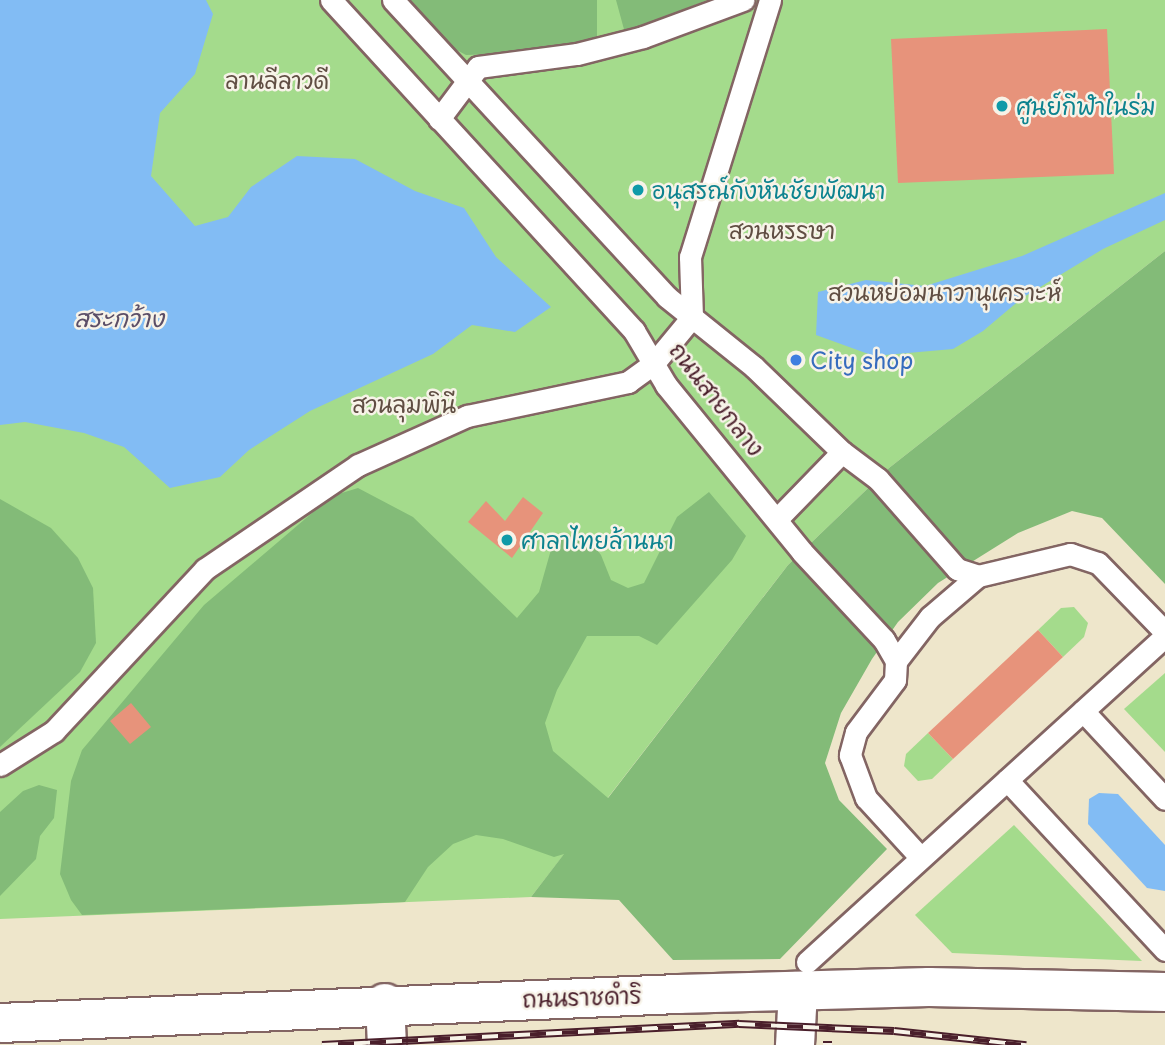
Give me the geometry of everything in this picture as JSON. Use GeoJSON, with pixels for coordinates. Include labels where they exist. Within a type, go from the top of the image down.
{"type":"FeatureCollection","features":[{"type":"Feature","properties":{"kind":"main road","name":"ถนนราชดำริ"},"geometry":{"type":"LineString","coordinates":[[0,1023],[385,1003],[802,976],[929,987],[1165,992]]}},
{"type":"Feature","properties":{"kind":"main road"},"geometry":{"type":"LineString","coordinates":[[795,1045],[802,976]]}},
{"type":"Feature","properties":{"kind":"main road"},"geometry":{"type":"LineString","coordinates":[[385,1003],[387,1045]]}},
{"type":"Feature","properties":{"kind":"street","name":"ถนนสายกลาง"},"geometry":{"type":"LineString","coordinates":[[331,0],[634,331],[654,363],[802,552],[884,640],[896,661]]}},
{"type":"Feature","properties":{"kind":"street","name":"ถนนสายกลาง"},"geometry":{"type":"LineString","coordinates":[[393,0],[657,288],[754,367],[842,452],[878,478],[957,569],[978,576]]}},
{"type":"Feature","properties":{"kind":"street"},"geometry":{"type":"LineString","coordinates":[[439,119],[478,67],[577,54],[643,37],[743,0]]}},
{"type":"Feature","properties":{"kind":"street"},"geometry":{"type":"LineString","coordinates":[[0,765],[54,730],[205,569],[358,465],[467,416],[628,382],[654,363],[692,317],[690,257],[770,0]]}},
{"type":"Feature","properties":{"kind":"street"},"geometry":{"type":"LineString","coordinates":[[778,518],[842,452]]}},
{"type":"Feature","properties":{"kind":"street"},"geometry":{"type":"LineString","coordinates":[[802,976],[921,858],[1165,634],[1098,563],[1070,554],[978,576],[930,617],[896,661],[895,680],[856,732],[850,755],[866,798],[921,858]]}},
{"type":"Feature","properties":{"kind":"street"},"geometry":{"type":"LineString","coordinates":[[1083,711],[1165,799]]}},
{"type":"Feature","properties":{"kind":"street"},"geometry":{"type":"LineString","coordinates":[[1007,780],[1165,950]]}},
{"type":"Feature","properties":{"kind":"green space","name":"สวนลุมพินี"},"geometry":{"type":"Polygon","coordinates":[[[0,0],[1165,0],[1165,251],[889,468],[788,565],[531,897],[0,919],[0,0]]]}},
{"type":"Feature","properties":{"kind":"green space"},"geometry":{"type":"Polygon","coordinates":[[[407,0],[597,0],[597,39],[527,53],[466,55],[451,47],[407,0]]]}},
{"type":"Feature","properties":{"kind":"green space"},"geometry":{"type":"Polygon","coordinates":[[[616,0],[707,0],[625,33],[616,0]]]}},
{"type":"Feature","properties":{"kind":"green space"},"geometry":{"type":"Polygon","coordinates":[[[1165,251],[1165,584],[1102,518],[1072,511],[1018,533],[938,583],[898,622],[872,659],[841,713],[825,763],[839,800],[887,849],[780,959],[673,960],[619,900],[531,897],[564,854],[554,857],[503,839],[476,835],[453,844],[428,867],[405,902],[82,915],[71,900],[60,874],[71,781],[82,750],[204,605],[332,496],[358,488],[413,517],[517,618],[539,592],[554,539],[584,533],[601,555],[611,580],[628,588],[644,583],[677,517],[709,492],[746,536],[732,560],[657,645],[639,636],[587,636],[557,690],[545,723],[553,751],[608,798],[788,565],[889,468],[1165,251]]]}},
{"type":"Feature","properties":{"kind":"green space"},"geometry":{"type":"Polygon","coordinates":[[[0,499],[51,528],[78,558],[93,588],[96,643],[80,672],[0,747],[0,499]]]}},
{"type":"Feature","properties":{"kind":"green space"},"geometry":{"type":"Polygon","coordinates":[[[1074,607],[1088,623],[1084,637],[1063,657],[1038,630],[1061,608],[1074,607]]]}},
{"type":"Feature","properties":{"kind":"green space"},"geometry":{"type":"Polygon","coordinates":[[[1165,673],[1165,752],[1124,709],[1165,673]]]}},
{"type":"Feature","properties":{"kind":"green space"},"geometry":{"type":"Polygon","coordinates":[[[928,733],[953,759],[932,779],[918,781],[904,766],[906,754],[928,733]]]}},
{"type":"Feature","properties":{"kind":"green space"},"geometry":{"type":"Polygon","coordinates":[[[39,785],[57,790],[54,818],[40,836],[36,859],[0,896],[0,812],[23,791],[39,785]]]}},
{"type":"Feature","properties":{"kind":"green space"},"geometry":{"type":"Polygon","coordinates":[[[1014,825],[1142,961],[952,953],[915,915],[1014,825]]]}},
{"type":"Feature","properties":{"kind":"water","name":"สระกว้าง"},"geometry":{"type":"Polygon","coordinates":[[[0,0],[206,0],[213,14],[195,74],[160,113],[151,176],[195,226],[228,217],[251,187],[297,156],[355,159],[415,191],[464,208],[496,257],[551,307],[515,332],[472,325],[433,354],[310,411],[249,450],[220,477],[170,488],[124,447],[84,433],[25,422],[0,425],[0,0]]]}},
{"type":"Feature","properties":{"kind":"water"},"geometry":{"type":"Polygon","coordinates":[[[1165,193],[1165,220],[1103,249],[1022,298],[983,331],[953,349],[874,356],[816,335],[818,292],[866,280],[925,286],[1022,256],[1165,193]]]}},
{"type":"Feature","properties":{"kind":"water"},"geometry":{"type":"Polygon","coordinates":[[[1099,793],[1118,794],[1165,845],[1165,891],[1147,888],[1088,824],[1089,799],[1099,793]]]}},
{"type":"Feature","properties":{"kind":"building","name":"ศูนย์กีฬาในร่ม"},"geometry":{"type":"Polygon","coordinates":[[[1107,29],[1114,174],[898,183],[891,39],[1107,29]]]}},
{"type":"Feature","properties":{"kind":"building","name":"ศาลาไทยล้านนา"},"geometry":{"type":"Polygon","coordinates":[[[523,497],[543,513],[512,558],[468,522],[486,501],[505,521],[523,497]]]}},
{"type":"Feature","properties":{"kind":"building"},"geometry":{"type":"Polygon","coordinates":[[[1038,630],[1063,657],[953,759],[928,733],[1038,630]]]}},
{"type":"Feature","properties":{"kind":"building"},"geometry":{"type":"Polygon","coordinates":[[[131,703],[151,727],[130,744],[110,721],[131,703]]]}},
{"type":"Feature","properties":{"kind":"railway"},"geometry":{"type":"LineString","coordinates":[[322,1045],[739,1024],[894,1031],[1026,1045]]}},
{"type":"Feature","properties":{"kind":"railway"},"geometry":{"type":"LineString","coordinates":[[823,1045],[832,1045]]}},
{"type":"Feature","properties":{"kind":"place","name":"ศูนย์กีฬาในร่ม"},"geometry":{"type":"Point","coordinates":[1002,106]}},
{"type":"Feature","properties":{"kind":"place","name":"อนุสรณ์กังหันชัยพัฒนา"},"geometry":{"type":"Point","coordinates":[638,190]}},
{"type":"Feature","properties":{"kind":"place","name":"City shop"},"geometry":{"type":"Point","coordinates":[796,360]}},
{"type":"Feature","properties":{"kind":"place","name":"ศาลาไทยล้านนา"},"geometry":{"type":"Point","coordinates":[507,540]}},
{"type":"Feature","properties":{"kind":"park label","name":"ลานลีลาวดี"},"geometry":{"type":"Point","coordinates":[277,80]}},
{"type":"Feature","properties":{"kind":"park label","name":"สวนหรรษา"},"geometry":{"type":"Point","coordinates":[782,230]}},
{"type":"Feature","properties":{"kind":"park label","name":"สวนหย่อมนาวานุเคราะห์"},"geometry":{"type":"Point","coordinates":[945,292]}}]}
